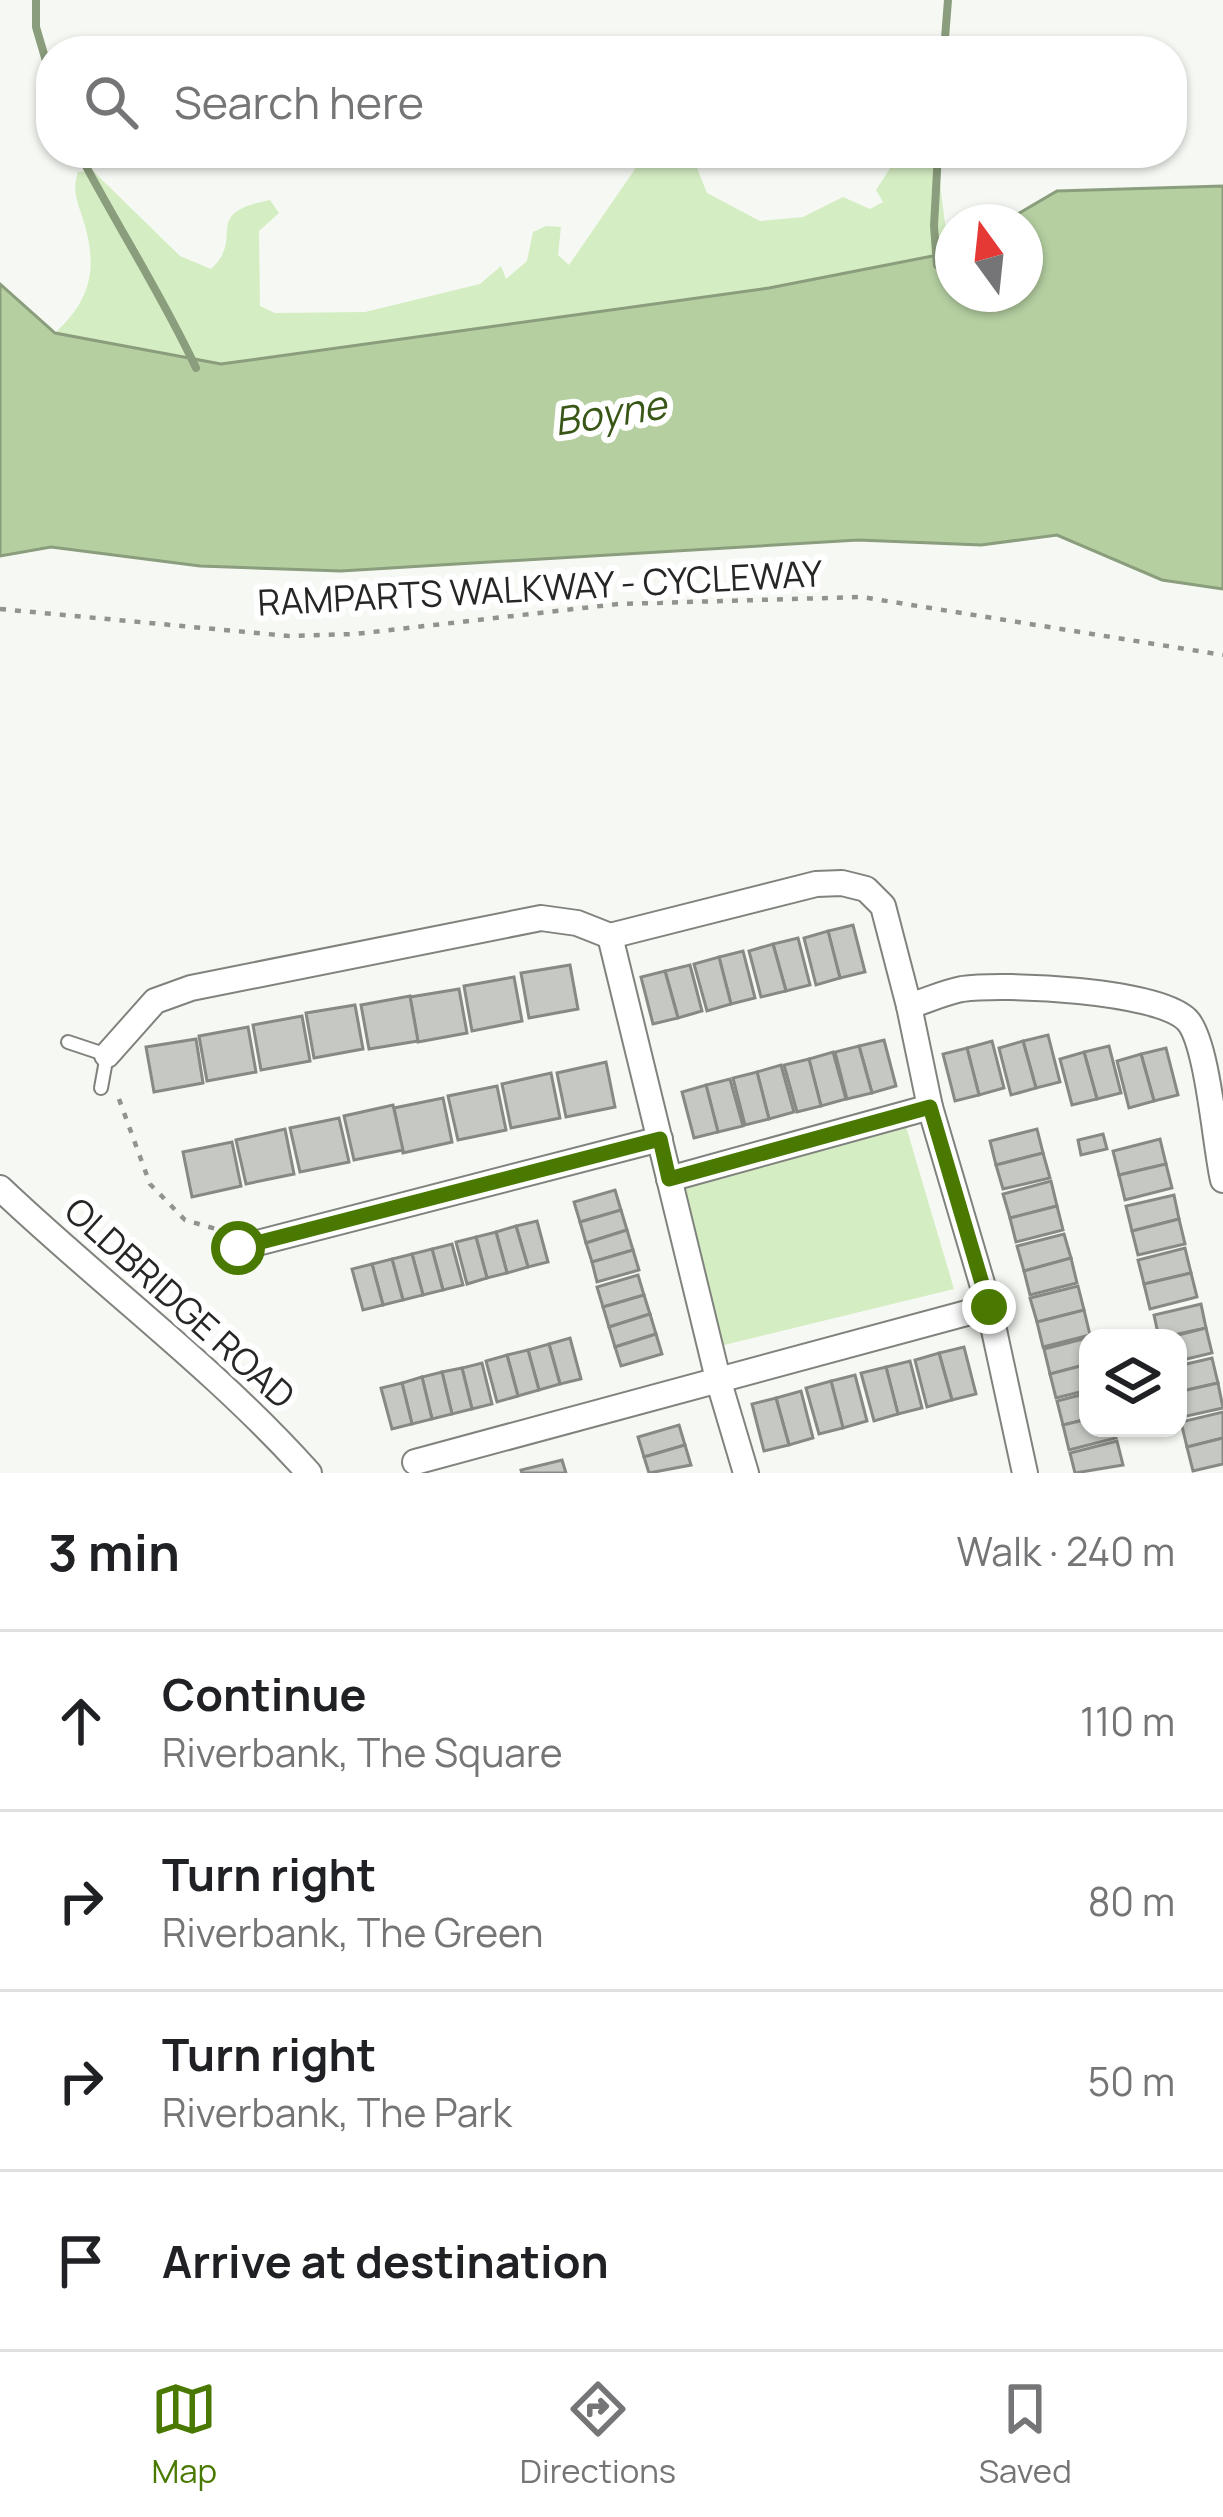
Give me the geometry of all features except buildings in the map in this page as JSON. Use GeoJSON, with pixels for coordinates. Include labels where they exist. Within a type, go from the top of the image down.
{"type":"FeatureCollection","features":[{"type":"Feature","properties":{"kind":"street"},"geometry":{"type":"LineString","coordinates":[[107,1055],[155,1001],[191,988],[541,918],[577,922],[610,936],[817,884],[866,889],[883,906],[930,1107],[989,1307],[1025,1473]]}},
{"type":"Feature","properties":{"kind":"street"},"geometry":{"type":"LineString","coordinates":[[610,936],[718,1379],[746,1473]]}},
{"type":"Feature","properties":{"kind":"street"},"geometry":{"type":"LineString","coordinates":[[910,1006],[962,989],[1102,992],[1159,1005],[1187,1020],[1216,1099],[1223,1180]]}},
{"type":"Feature","properties":{"kind":"street"},"geometry":{"type":"LineString","coordinates":[[669,1179],[930,1107]]}},
{"type":"Feature","properties":{"kind":"street"},"geometry":{"type":"LineString","coordinates":[[238,1248],[660,1139]]}},
{"type":"Feature","properties":{"kind":"street","name":"OLDBRIDGE ROAD"},"geometry":{"type":"LineString","coordinates":[[0,1188],[81,1265],[182,1346],[309,1473]]}},
{"type":"Feature","properties":{"kind":"street"},"geometry":{"type":"LineString","coordinates":[[416,1462],[989,1307]]}},
{"type":"Feature","properties":{"kind":"street"},"geometry":{"type":"LineString","coordinates":[[473,1445],[480,1473]]}},
{"type":"Feature","properties":{"kind":"lane"},"geometry":{"type":"LineString","coordinates":[[68,1042],[107,1055],[100,1088]]}},
{"type":"Feature","properties":{"kind":"path","name":"RAMPARTS WALKWAY - CYCLEWAY"},"geometry":{"type":"LineString","coordinates":[[0,609],[289,636],[356,634],[618,604],[862,596],[1223,656]]}},
{"type":"Feature","properties":{"kind":"path"},"geometry":{"type":"LineString","coordinates":[[118,1099],[151,1184],[185,1220],[227,1232],[238,1248]]}},
{"type":"Feature","properties":{"kind":"shaded area"},"geometry":{"type":"Polygon","coordinates":[[[636,168],[697,168],[707,193],[760,221],[803,217],[843,197],[870,209],[883,202],[876,190],[890,168],[938,168],[943,204],[935,204],[935,257],[769,288],[221,364],[55,333],[84,295],[90,267],[88,236],[76,196],[78,172],[93,171],[180,256],[211,269],[221,257],[230,219],[236,212],[270,200],[279,213],[259,231],[260,306],[275,313],[365,312],[480,284],[501,266],[506,279],[527,261],[533,232],[546,226],[561,227],[558,255],[569,265],[636,168]]]}},
{"type":"Feature","properties":{"kind":"shaded area"},"geometry":{"type":"Polygon","coordinates":[[[905,1123],[954,1289],[720,1346],[681,1187],[905,1123]]]}},
{"type":"Feature","properties":{"kind":"water","name":"Boyne"},"geometry":{"type":"Polygon","coordinates":[[[1223,186],[1223,589],[1162,580],[1057,535],[981,545],[858,540],[341,571],[200,566],[51,547],[0,556],[0,284],[55,333],[221,364],[769,288],[935,256],[935,312],[1043,312],[1043,204],[1035,204],[1057,191],[1223,186]]]}},
{"type":"Feature","properties":{"kind":"waterway"},"geometry":{"type":"LineString","coordinates":[[36,0],[39,36]]}},
{"type":"Feature","properties":{"kind":"waterway"},"geometry":{"type":"LineString","coordinates":[[945,36],[948,0]]}},
{"type":"Feature","properties":{"kind":"waterway"},"geometry":{"type":"LineString","coordinates":[[87,168],[196,368]]}},
{"type":"Feature","properties":{"kind":"waterway"},"geometry":{"type":"LineString","coordinates":[[935,204],[937,168]]}},
{"type":"Feature","properties":{"kind":"waterway"},"geometry":{"type":"LineString","coordinates":[[935,208],[935,239]]}},
{"type":"Feature","properties":{"kind":"route"},"geometry":{"type":"LineString","coordinates":[[238,1248],[660,1139],[669,1179],[930,1107],[989,1307]]}}]}
